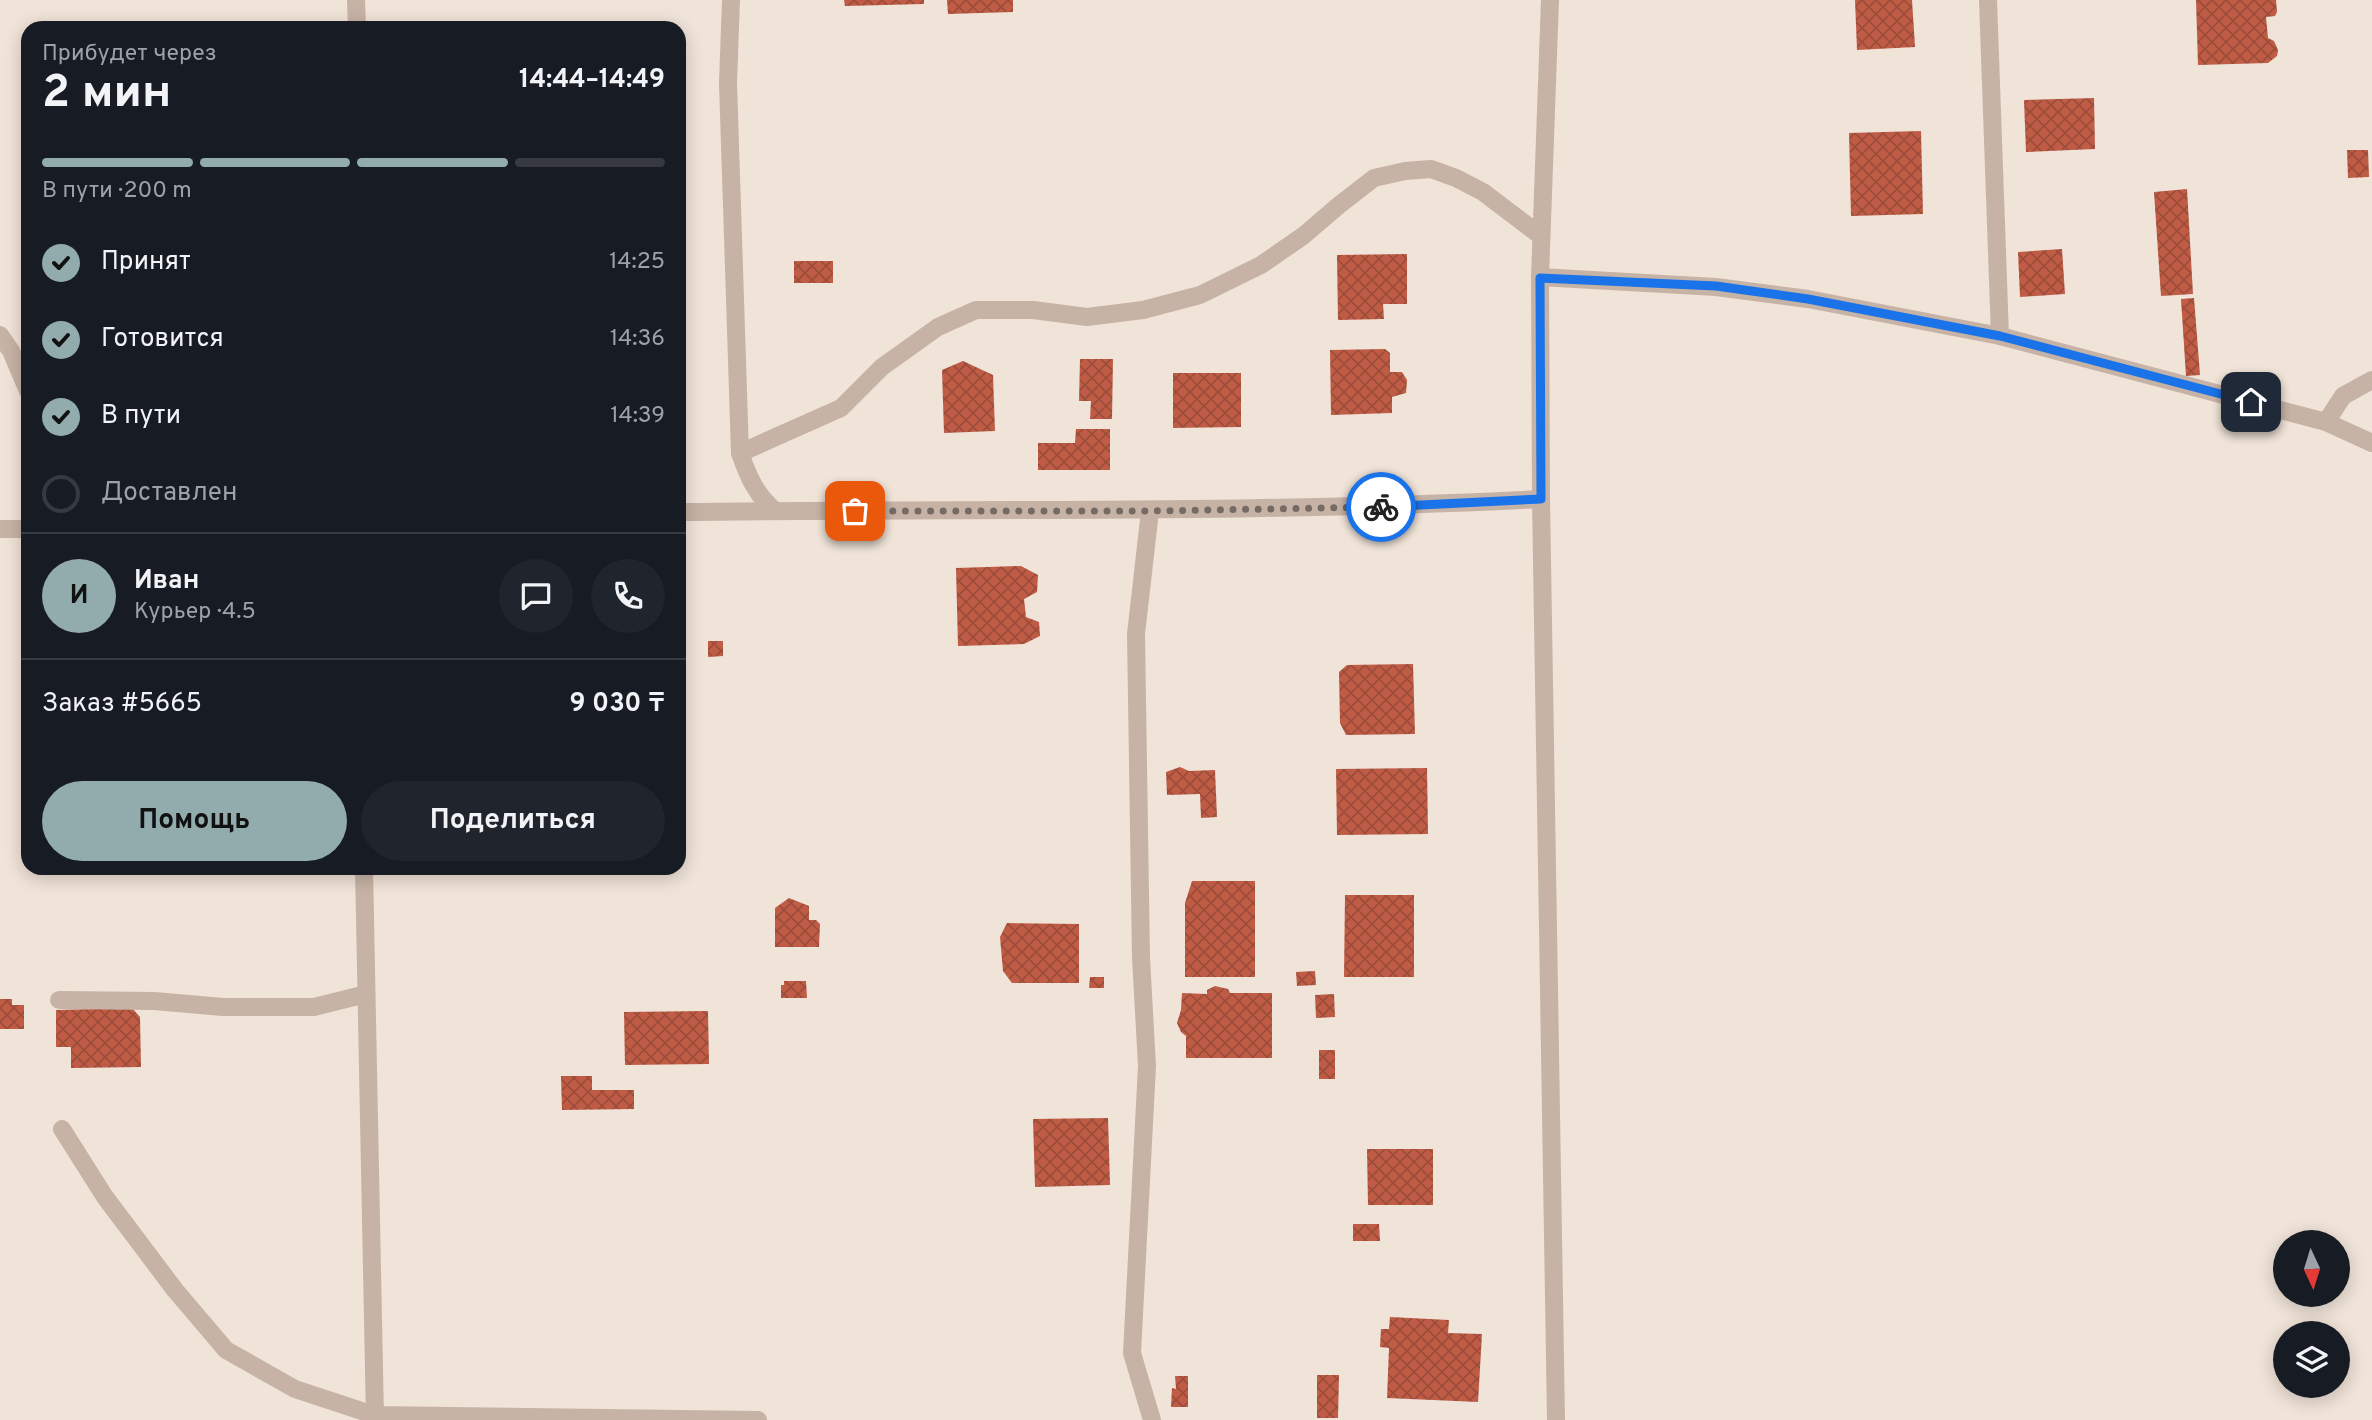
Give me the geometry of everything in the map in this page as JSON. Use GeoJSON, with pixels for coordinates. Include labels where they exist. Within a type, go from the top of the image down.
{"type":"FeatureCollection","features":[{"type":"Feature","properties":{"kind":"street"},"geometry":{"type":"LineString","coordinates":[[356,0],[357,21]]}},
{"type":"Feature","properties":{"kind":"street"},"geometry":{"type":"LineString","coordinates":[[731,0],[728,83],[740,453],[762,500],[775,511]]}},
{"type":"Feature","properties":{"kind":"street"},"geometry":{"type":"LineString","coordinates":[[1550,0],[1540,278],[1556,1420]]}},
{"type":"Feature","properties":{"kind":"street"},"geometry":{"type":"LineString","coordinates":[[1988,0],[2000,336]]}},
{"type":"Feature","properties":{"kind":"street"},"geometry":{"type":"LineString","coordinates":[[740,453],[841,408],[882,367],[938,327],[976,310],[1033,310],[1087,317],[1143,310],[1200,295],[1261,265],[1303,236],[1374,178],[1405,171],[1432,169],[1483,192],[1541,236]]}},
{"type":"Feature","properties":{"kind":"street"},"geometry":{"type":"LineString","coordinates":[[1540,278],[1716,286],[1808,299],[2000,336],[2326,422],[2372,443]]}},
{"type":"Feature","properties":{"kind":"street"},"geometry":{"type":"LineString","coordinates":[[0,335],[12,351],[21,374]]}},
{"type":"Feature","properties":{"kind":"street"},"geometry":{"type":"LineString","coordinates":[[2326,422],[2343,396],[2368,386]]}},
{"type":"Feature","properties":{"kind":"street"},"geometry":{"type":"LineString","coordinates":[[686,512],[1150,511],[1400,506],[1541,499]]}},
{"type":"Feature","properties":{"kind":"street"},"geometry":{"type":"LineString","coordinates":[[1150,511],[1136,634],[1141,958],[1147,1066],[1132,1353],[1152,1420]]}},
{"type":"Feature","properties":{"kind":"street"},"geometry":{"type":"LineString","coordinates":[[0,529],[21,529]]}},
{"type":"Feature","properties":{"kind":"street"},"geometry":{"type":"LineString","coordinates":[[364,875],[374,1417]]}},
{"type":"Feature","properties":{"kind":"street"},"geometry":{"type":"LineString","coordinates":[[59,1000],[223,1007],[314,1007],[366,993]]}},
{"type":"Feature","properties":{"kind":"street"},"geometry":{"type":"LineString","coordinates":[[62,1129],[105,1197],[175,1290],[226,1350],[295,1389],[374,1417],[758,1420]]}},
{"type":"Feature","properties":{"kind":"building"},"geometry":{"type":"Polygon","coordinates":[[[844,0],[924,0],[924,4],[845,6],[844,0]]]}},
{"type":"Feature","properties":{"kind":"building"},"geometry":{"type":"Polygon","coordinates":[[[947,0],[1013,0],[1013,12],[948,14],[947,0]]]}},
{"type":"Feature","properties":{"kind":"building"},"geometry":{"type":"Polygon","coordinates":[[[1855,0],[1912,0],[1915,47],[1857,50],[1855,0]]]}},
{"type":"Feature","properties":{"kind":"building"},"geometry":{"type":"Polygon","coordinates":[[[2196,0],[2276,0],[2275,16],[2266,17],[2268,38],[2274,41],[2278,50],[2277,56],[2268,63],[2198,65],[2196,0]]]}},
{"type":"Feature","properties":{"kind":"building"},"geometry":{"type":"Polygon","coordinates":[[[2094,98],[2095,149],[2026,152],[2024,100],[2094,98]]]}},
{"type":"Feature","properties":{"kind":"building"},"geometry":{"type":"Polygon","coordinates":[[[1921,131],[1923,214],[1851,216],[1849,133],[1921,131]]]}},
{"type":"Feature","properties":{"kind":"building"},"geometry":{"type":"Polygon","coordinates":[[[2347,150],[2368,150],[2369,177],[2348,178],[2347,150]]]}},
{"type":"Feature","properties":{"kind":"building"},"geometry":{"type":"Polygon","coordinates":[[[2187,189],[2193,294],[2161,296],[2154,192],[2187,189]]]}},
{"type":"Feature","properties":{"kind":"building"},"geometry":{"type":"Polygon","coordinates":[[[2062,249],[2065,294],[2020,297],[2018,252],[2062,249]]]}},
{"type":"Feature","properties":{"kind":"building"},"geometry":{"type":"Polygon","coordinates":[[[1407,254],[1407,304],[1383,304],[1384,319],[1338,320],[1337,255],[1407,254]]]}},
{"type":"Feature","properties":{"kind":"building"},"geometry":{"type":"Polygon","coordinates":[[[794,261],[833,261],[833,283],[794,283],[794,261]]]}},
{"type":"Feature","properties":{"kind":"building"},"geometry":{"type":"Polygon","coordinates":[[[2194,298],[2200,375],[2186,376],[2181,299],[2194,298]]]}},
{"type":"Feature","properties":{"kind":"building"},"geometry":{"type":"Polygon","coordinates":[[[1385,349],[1390,353],[1390,372],[1402,372],[1407,380],[1406,393],[1392,397],[1392,413],[1331,415],[1330,350],[1385,349]]]}},
{"type":"Feature","properties":{"kind":"building"},"geometry":{"type":"Polygon","coordinates":[[[1080,359],[1113,359],[1112,419],[1090,419],[1091,401],[1079,401],[1080,359]]]}},
{"type":"Feature","properties":{"kind":"building"},"geometry":{"type":"Polygon","coordinates":[[[963,361],[993,375],[995,431],[944,433],[942,370],[963,361]]]}},
{"type":"Feature","properties":{"kind":"building"},"geometry":{"type":"Polygon","coordinates":[[[1173,373],[1241,373],[1241,427],[1173,428],[1173,373]]]}},
{"type":"Feature","properties":{"kind":"building"},"geometry":{"type":"Polygon","coordinates":[[[1076,429],[1110,429],[1110,470],[1038,470],[1038,443],[1075,443],[1076,429]]]}},
{"type":"Feature","properties":{"kind":"building"},"geometry":{"type":"Polygon","coordinates":[[[1021,566],[1038,575],[1037,592],[1024,599],[1026,617],[1039,622],[1040,636],[1024,644],[958,646],[956,568],[1021,566]]]}},
{"type":"Feature","properties":{"kind":"building"},"geometry":{"type":"Polygon","coordinates":[[[708,641],[723,641],[723,656],[708,657],[708,641]]]}},
{"type":"Feature","properties":{"kind":"building"},"geometry":{"type":"Polygon","coordinates":[[[1413,664],[1415,734],[1346,735],[1340,723],[1339,672],[1347,665],[1413,664]]]}},
{"type":"Feature","properties":{"kind":"building"},"geometry":{"type":"Polygon","coordinates":[[[1180,767],[1189,771],[1215,770],[1217,817],[1201,818],[1200,794],[1167,795],[1166,772],[1180,767]]]}},
{"type":"Feature","properties":{"kind":"building"},"geometry":{"type":"Polygon","coordinates":[[[1427,768],[1428,834],[1337,835],[1336,769],[1427,768]]]}},
{"type":"Feature","properties":{"kind":"building"},"geometry":{"type":"Polygon","coordinates":[[[1192,881],[1255,881],[1255,977],[1185,977],[1185,903],[1192,881]]]}},
{"type":"Feature","properties":{"kind":"building"},"geometry":{"type":"Polygon","coordinates":[[[1345,895],[1414,895],[1414,977],[1344,977],[1345,895]]]}},
{"type":"Feature","properties":{"kind":"building"},"geometry":{"type":"Polygon","coordinates":[[[789,898],[809,906],[809,920],[816,920],[820,924],[819,947],[775,947],[775,908],[789,898]]]}},
{"type":"Feature","properties":{"kind":"building"},"geometry":{"type":"Polygon","coordinates":[[[1007,923],[1079,924],[1079,983],[1012,983],[1003,971],[1000,937],[1007,923]]]}},
{"type":"Feature","properties":{"kind":"building"},"geometry":{"type":"Polygon","coordinates":[[[1315,971],[1316,985],[1297,986],[1296,972],[1315,971]]]}},
{"type":"Feature","properties":{"kind":"building"},"geometry":{"type":"Polygon","coordinates":[[[1090,977],[1104,977],[1104,988],[1089,988],[1090,977]]]}},
{"type":"Feature","properties":{"kind":"building"},"geometry":{"type":"Polygon","coordinates":[[[784,981],[806,981],[807,998],[781,998],[781,985],[784,985],[784,981]]]}},
{"type":"Feature","properties":{"kind":"building"},"geometry":{"type":"Polygon","coordinates":[[[1215,986],[1228,989],[1230,993],[1272,993],[1272,1058],[1186,1058],[1186,1036],[1177,1023],[1182,993],[1207,994],[1207,990],[1215,986]]]}},
{"type":"Feature","properties":{"kind":"building"},"geometry":{"type":"Polygon","coordinates":[[[1334,994],[1335,1017],[1316,1018],[1315,995],[1334,994]]]}},
{"type":"Feature","properties":{"kind":"building"},"geometry":{"type":"Polygon","coordinates":[[[0,999],[12,999],[12,1005],[24,1005],[24,1029],[0,1029],[0,999]]]}},
{"type":"Feature","properties":{"kind":"building"},"geometry":{"type":"Polygon","coordinates":[[[132,1008],[140,1017],[141,1067],[71,1068],[71,1047],[56,1047],[56,1010],[132,1008]]]}},
{"type":"Feature","properties":{"kind":"building"},"geometry":{"type":"Polygon","coordinates":[[[708,1011],[709,1064],[625,1065],[624,1012],[708,1011]]]}},
{"type":"Feature","properties":{"kind":"building"},"geometry":{"type":"Polygon","coordinates":[[[1319,1050],[1335,1050],[1335,1079],[1319,1079],[1319,1050]]]}},
{"type":"Feature","properties":{"kind":"building"},"geometry":{"type":"Polygon","coordinates":[[[561,1076],[592,1076],[592,1090],[634,1090],[634,1109],[562,1110],[561,1076]]]}},
{"type":"Feature","properties":{"kind":"building"},"geometry":{"type":"Polygon","coordinates":[[[1108,1118],[1110,1185],[1035,1187],[1033,1119],[1108,1118]]]}},
{"type":"Feature","properties":{"kind":"building"},"geometry":{"type":"Polygon","coordinates":[[[1367,1149],[1433,1149],[1433,1205],[1368,1205],[1367,1149]]]}},
{"type":"Feature","properties":{"kind":"building"},"geometry":{"type":"Polygon","coordinates":[[[1353,1224],[1379,1224],[1380,1241],[1353,1241],[1353,1224]]]}},
{"type":"Feature","properties":{"kind":"building"},"geometry":{"type":"Polygon","coordinates":[[[1390,1317],[1449,1320],[1448,1333],[1482,1334],[1478,1402],[1387,1398],[1389,1348],[1380,1347],[1381,1329],[1389,1329],[1390,1317]]]}},
{"type":"Feature","properties":{"kind":"building"},"geometry":{"type":"Polygon","coordinates":[[[1317,1375],[1339,1375],[1338,1418],[1317,1418],[1317,1375]]]}},
{"type":"Feature","properties":{"kind":"building"},"geometry":{"type":"Polygon","coordinates":[[[1175,1376],[1188,1376],[1188,1407],[1171,1407],[1172,1388],[1176,1389],[1175,1376]]]}},
{"type":"Feature","properties":{"kind":"way so far"},"geometry":{"type":"LineString","coordinates":[[855,511],[1150,511],[1381,507]]}},
{"type":"Feature","properties":{"kind":"route"},"geometry":{"type":"LineString","coordinates":[[1381,507],[1541,499],[1540,278],[1716,286],[1808,299],[2000,336],[2251,402]]}}]}
